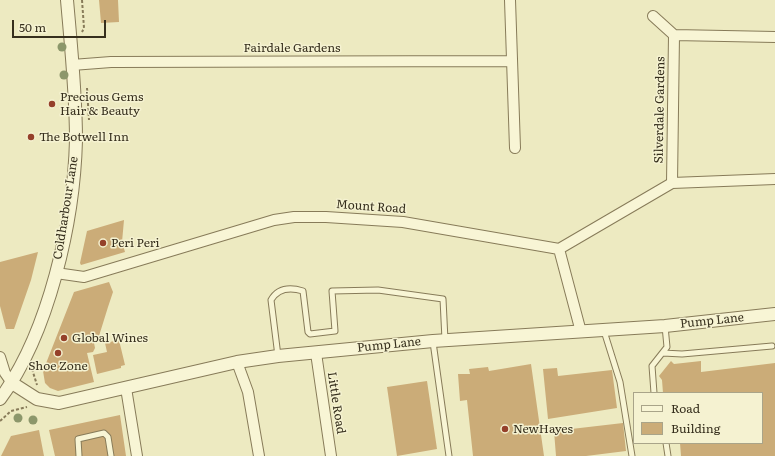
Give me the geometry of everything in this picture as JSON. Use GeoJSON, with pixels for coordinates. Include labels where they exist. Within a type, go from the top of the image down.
{"type":"FeatureCollection","features":[{"type":"Feature","properties":{"kind":"street","name":"Coldharbour Lane"},"geometry":{"type":"LineString","coordinates":[[0,399],[12,383],[38,327],[56,273],[74,175],[76,120],[68,0]]}},
{"type":"Feature","properties":{"kind":"street"},"geometry":{"type":"LineString","coordinates":[[510,0],[515,148]]}},
{"type":"Feature","properties":{"kind":"street"},"geometry":{"type":"LineString","coordinates":[[653,16],[674,35],[775,37]]}},
{"type":"Feature","properties":{"kind":"street","name":"Silverdale Gardens"},"geometry":{"type":"LineString","coordinates":[[672,183],[674,35]]}},
{"type":"Feature","properties":{"kind":"street","name":"Fairdale Gardens"},"geometry":{"type":"LineString","coordinates":[[72,65],[119,62],[511,61]]}},
{"type":"Feature","properties":{"kind":"street"},"geometry":{"type":"LineString","coordinates":[[581,332],[559,249],[672,183],[775,179]]}},
{"type":"Feature","properties":{"kind":"street","name":"Mount Road"},"geometry":{"type":"LineString","coordinates":[[56,273],[80,277],[91,275],[274,220],[294,217],[404,222],[559,249]]}},
{"type":"Feature","properties":{"kind":"street","name":"Pump Lane"},"geometry":{"type":"LineString","coordinates":[[12,383],[37,400],[60,403],[237,362],[278,356],[445,340],[665,326],[775,314]]}},
{"type":"Feature","properties":{"kind":"street","name":"Little Road"},"geometry":{"type":"LineString","coordinates":[[316,353],[331,456]]}},
{"type":"Feature","properties":{"kind":"street"},"geometry":{"type":"LineString","coordinates":[[0,357],[5,373],[12,383]]}},
{"type":"Feature","properties":{"kind":"street"},"geometry":{"type":"LineString","coordinates":[[237,362],[248,392],[259,456]]}},
{"type":"Feature","properties":{"kind":"street"},"geometry":{"type":"LineString","coordinates":[[126,388],[136,456]]}},
{"type":"Feature","properties":{"kind":"lane"},"geometry":{"type":"LineString","coordinates":[[278,356],[271,300],[275,293],[285,289],[303,291],[308,332],[310,334],[335,331],[332,291],[378,290],[443,299],[445,340]]}},
{"type":"Feature","properties":{"kind":"lane"},"geometry":{"type":"LineString","coordinates":[[654,392],[652,366],[667,347],[665,326]]}},
{"type":"Feature","properties":{"kind":"lane"},"geometry":{"type":"LineString","coordinates":[[604,331],[620,382],[632,456]]}},
{"type":"Feature","properties":{"kind":"lane"},"geometry":{"type":"LineString","coordinates":[[433,341],[449,456]]}},
{"type":"Feature","properties":{"kind":"lane"},"geometry":{"type":"LineString","coordinates":[[662,353],[682,354],[772,346]]}},
{"type":"Feature","properties":{"kind":"lane"},"geometry":{"type":"LineString","coordinates":[[79,456],[78,439],[104,433],[108,437],[111,456]]}},
{"type":"Feature","properties":{"kind":"lane"},"geometry":{"type":"LineString","coordinates":[[666,444],[668,456]]}},
{"type":"Feature","properties":{"kind":"path"},"geometry":{"type":"LineString","coordinates":[[0,421],[10,410],[32,406]]}},
{"type":"Feature","properties":{"kind":"building"},"geometry":{"type":"Polygon","coordinates":[[[99,0],[118,0],[119,22],[101,23],[99,0]]]}},
{"type":"Feature","properties":{"kind":"building"},"geometry":{"type":"Polygon","coordinates":[[[124,220],[122,242],[125,252],[81,265],[80,263],[87,231],[124,220]]]}},
{"type":"Feature","properties":{"kind":"building"},"geometry":{"type":"Polygon","coordinates":[[[38,252],[31,280],[14,329],[6,329],[0,306],[0,262],[38,252]]]}},
{"type":"Feature","properties":{"kind":"building"},"geometry":{"type":"Polygon","coordinates":[[[109,282],[113,292],[99,336],[93,338],[95,348],[93,352],[87,353],[94,382],[58,391],[50,388],[45,383],[43,371],[74,292],[109,282]]]}},
{"type":"Feature","properties":{"kind":"building"},"geometry":{"type":"Polygon","coordinates":[[[119,340],[125,365],[121,366],[121,368],[97,374],[93,355],[107,352],[105,343],[119,340]]]}},
{"type":"Feature","properties":{"kind":"building"},"geometry":{"type":"Polygon","coordinates":[[[671,361],[674,364],[701,361],[701,372],[775,363],[775,456],[681,456],[680,444],[763,444],[763,392],[663,392],[662,380],[659,376],[671,361]]]}},
{"type":"Feature","properties":{"kind":"building","name":"NewHayes"},"geometry":{"type":"Polygon","coordinates":[[[531,364],[544,456],[473,456],[467,400],[460,401],[458,374],[470,374],[469,369],[488,367],[489,371],[531,364]]]}},
{"type":"Feature","properties":{"kind":"building"},"geometry":{"type":"Polygon","coordinates":[[[557,368],[558,376],[612,370],[617,408],[548,419],[543,369],[557,368]]]}},
{"type":"Feature","properties":{"kind":"building"},"geometry":{"type":"Polygon","coordinates":[[[427,381],[437,449],[397,456],[387,387],[427,381]]]}},
{"type":"Feature","properties":{"kind":"building"},"geometry":{"type":"Polygon","coordinates":[[[120,415],[126,456],[55,456],[49,430],[120,415]]]}},
{"type":"Feature","properties":{"kind":"building"},"geometry":{"type":"Polygon","coordinates":[[[623,423],[626,451],[586,456],[556,456],[554,431],[623,423]]]}},
{"type":"Feature","properties":{"kind":"building"},"geometry":{"type":"Polygon","coordinates":[[[39,430],[44,456],[1,456],[11,436],[39,430]]]}},
{"type":"Feature","properties":{"kind":"place","name":"Precious Gems Hair & Beauty"},"geometry":{"type":"Point","coordinates":[52,104]}},
{"type":"Feature","properties":{"kind":"place","name":"The Botwell Inn"},"geometry":{"type":"Point","coordinates":[31,137]}},
{"type":"Feature","properties":{"kind":"place","name":"Peri Peri"},"geometry":{"type":"Point","coordinates":[103,243]}},
{"type":"Feature","properties":{"kind":"place","name":"Global Wines"},"geometry":{"type":"Point","coordinates":[64,338]}},
{"type":"Feature","properties":{"kind":"place","name":"Shoe Zone"},"geometry":{"type":"Point","coordinates":[58,353]}},
{"type":"Feature","properties":{"kind":"place","name":"NewHayes"},"geometry":{"type":"Point","coordinates":[505,429]}}]}
